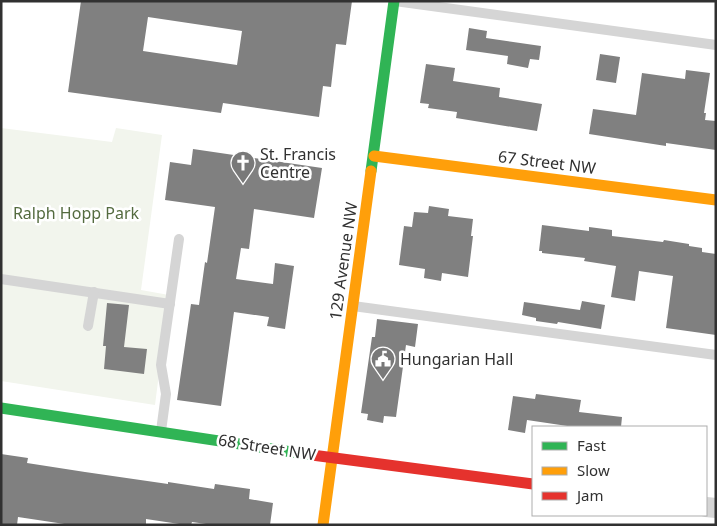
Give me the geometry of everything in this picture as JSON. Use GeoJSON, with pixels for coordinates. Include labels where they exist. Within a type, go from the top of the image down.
{"type":"FeatureCollection","features":[{"type":"Feature","properties":{"kind":"street","name":"129 Avenue NW"},"geometry":{"type":"LineString","coordinates":[[323,525],[394,1]]}},
{"type":"Feature","properties":{"kind":"street","name":"67 Street NW"},"geometry":{"type":"LineString","coordinates":[[374,156],[716,200]]}},
{"type":"Feature","properties":{"kind":"street","name":"68 Street NW"},"geometry":{"type":"LineString","coordinates":[[1,408],[332,458],[532,484]]}},
{"type":"Feature","properties":{"kind":"lane"},"geometry":{"type":"LineString","coordinates":[[394,1],[716,45]]}},
{"type":"Feature","properties":{"kind":"lane"},"geometry":{"type":"LineString","coordinates":[[161,431],[166,394],[161,365],[179,239]]}},
{"type":"Feature","properties":{"kind":"lane"},"geometry":{"type":"LineString","coordinates":[[1,279],[170,304]]}},
{"type":"Feature","properties":{"kind":"lane"},"geometry":{"type":"LineString","coordinates":[[88,326],[94,292]]}},
{"type":"Feature","properties":{"kind":"lane"},"geometry":{"type":"LineString","coordinates":[[352,306],[716,355]]}},
{"type":"Feature","properties":{"kind":"green space","name":"Ralph Hopp Park"},"geometry":{"type":"Polygon","coordinates":[[[1,128],[112,142],[116,128],[162,135],[141,290],[169,295],[155,405],[1,381],[1,128]]]}},
{"type":"Feature","properties":{"kind":"building"},"geometry":{"type":"Polygon","coordinates":[[[81,1],[352,1],[346,45],[336,44],[331,87],[323,86],[319,117],[223,103],[221,113],[68,92],[81,1]],[[148,17],[143,51],[237,65],[242,31],[148,17]]]}},
{"type":"Feature","properties":{"kind":"building"},"geometry":{"type":"Polygon","coordinates":[[[469,28],[487,31],[486,38],[541,46],[539,60],[530,59],[528,68],[507,64],[508,56],[466,50],[469,28]]]}},
{"type":"Feature","properties":{"kind":"building"},"geometry":{"type":"Polygon","coordinates":[[[600,54],[620,57],[616,83],[596,80],[600,54]]]}},
{"type":"Feature","properties":{"kind":"building"},"geometry":{"type":"Polygon","coordinates":[[[426,64],[455,68],[453,81],[500,88],[499,97],[542,104],[537,131],[456,118],[457,112],[428,108],[429,104],[420,103],[426,64]]]}},
{"type":"Feature","properties":{"kind":"building"},"geometry":{"type":"Polygon","coordinates":[[[686,70],[710,73],[704,113],[706,113],[705,120],[716,121],[716,150],[666,143],[666,146],[589,134],[593,109],[636,115],[642,73],[685,79],[686,70]]]}},
{"type":"Feature","properties":{"kind":"building"},"geometry":{"type":"Polygon","coordinates":[[[193,149],[322,168],[314,218],[254,209],[249,249],[241,248],[236,279],[273,284],[275,263],[294,266],[285,329],[267,326],[269,317],[234,312],[221,406],[177,400],[191,304],[199,305],[215,207],[165,200],[170,162],[191,165],[193,149]]]}},
{"type":"Feature","properties":{"kind":"building"},"geometry":{"type":"Polygon","coordinates":[[[429,206],[449,209],[448,216],[473,219],[468,277],[442,273],[441,281],[424,278],[425,269],[399,265],[404,226],[412,227],[414,212],[428,213],[429,206]]]}},
{"type":"Feature","properties":{"kind":"building"},"geometry":{"type":"Polygon","coordinates":[[[542,225],[589,231],[589,227],[612,230],[612,236],[689,244],[689,246],[702,248],[702,252],[716,254],[716,335],[666,328],[673,276],[639,271],[635,301],[611,297],[616,266],[584,261],[585,258],[542,253],[542,251],[539,251],[542,225]]]}},
{"type":"Feature","properties":{"kind":"building"},"geometry":{"type":"Polygon","coordinates":[[[582,301],[605,305],[601,329],[558,322],[557,324],[536,321],[536,318],[522,315],[524,302],[580,310],[582,301]]]}},
{"type":"Feature","properties":{"kind":"building"},"geometry":{"type":"Polygon","coordinates":[[[107,303],[129,305],[124,347],[147,349],[144,374],[104,369],[106,346],[103,346],[107,303]]]}},
{"type":"Feature","properties":{"kind":"building","name":"Hungarian Hall"},"geometry":{"type":"Polygon","coordinates":[[[377,319],[418,324],[415,347],[406,345],[396,417],[384,416],[383,423],[367,420],[368,414],[361,413],[372,337],[375,337],[377,319]]]}},
{"type":"Feature","properties":{"kind":"building"},"geometry":{"type":"Polygon","coordinates":[[[536,394],[581,400],[579,412],[622,417],[621,426],[567,426],[527,420],[525,433],[508,430],[513,396],[535,399],[536,394]]]}},
{"type":"Feature","properties":{"kind":"building"},"geometry":{"type":"Polygon","coordinates":[[[1,454],[28,458],[27,463],[168,484],[168,482],[214,489],[215,484],[250,489],[249,499],[273,503],[270,525],[213,525],[192,522],[191,525],[186,525],[146,519],[146,525],[71,525],[18,517],[17,525],[1,525],[1,454]]]}},
{"type":"Feature","properties":{"kind":"traffic: fast"},"geometry":{"type":"LineString","coordinates":[[371,171],[394,1]]}},
{"type":"Feature","properties":{"kind":"traffic: fast"},"geometry":{"type":"LineString","coordinates":[[1,408],[312,455]]}},
{"type":"Feature","properties":{"kind":"traffic: slow"},"geometry":{"type":"LineString","coordinates":[[374,156],[716,200]]}},
{"type":"Feature","properties":{"kind":"traffic: slow"},"geometry":{"type":"LineString","coordinates":[[323,525],[371,171]]}},
{"type":"Feature","properties":{"kind":"traffic: jam"},"geometry":{"type":"LineString","coordinates":[[312,455],[532,484]]}},
{"type":"Feature","properties":{"kind":"place","name":"St. Francis Centre"},"geometry":{"type":"Point","coordinates":[243,184]}},
{"type":"Feature","properties":{"kind":"place","name":"Hungarian Hall"},"geometry":{"type":"Point","coordinates":[383,380]}}]}
